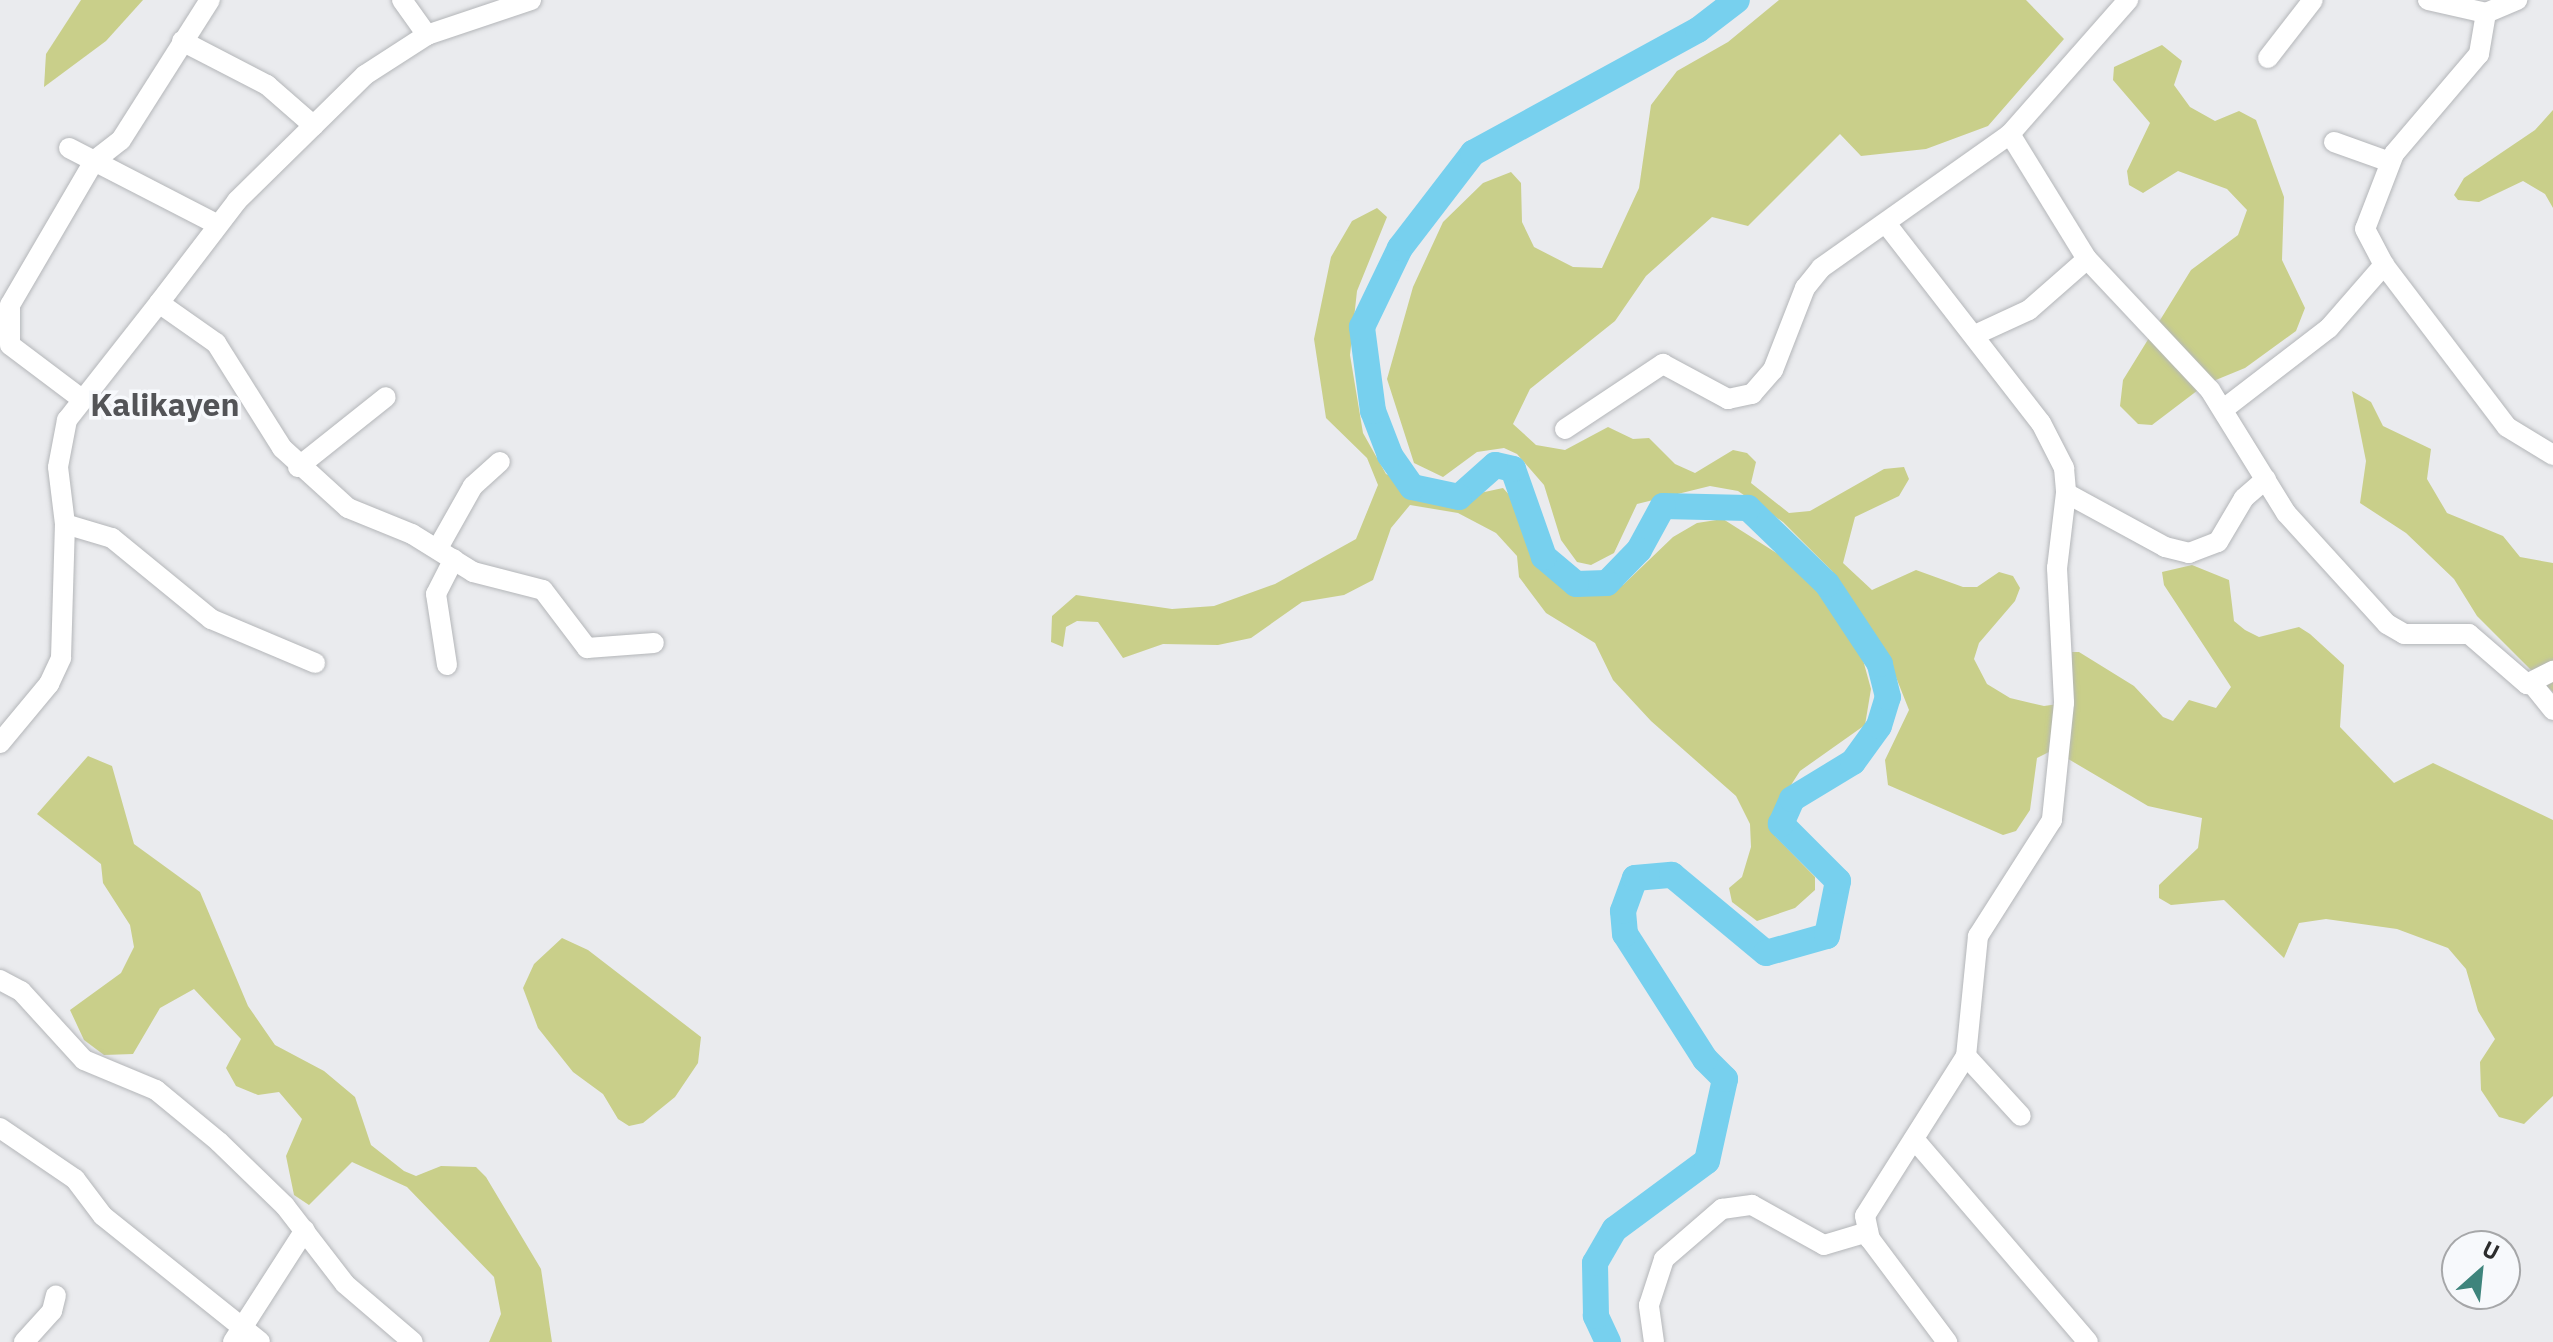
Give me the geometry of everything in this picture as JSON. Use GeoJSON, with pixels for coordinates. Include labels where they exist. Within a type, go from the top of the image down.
{"type":"FeatureCollection","features":[{"type":"Feature","properties":{"kind":"street"},"geometry":{"type":"LineString","coordinates":[[79,397],[16,351],[7,324],[13,298],[94,161],[121,140],[210,0]]}},
{"type":"Feature","properties":{"kind":"street"},"geometry":{"type":"LineString","coordinates":[[402,0],[427,35]]}},
{"type":"Feature","properties":{"kind":"street"},"geometry":{"type":"LineString","coordinates":[[0,743],[49,684],[61,658],[65,524],[58,452],[79,397],[159,303],[216,224],[365,75],[427,35],[531,0]]}},
{"type":"Feature","properties":{"kind":"street"},"geometry":{"type":"LineString","coordinates":[[1565,429],[1663,364],[1728,399],[1752,394],[1773,370],[1805,288],[1821,268],[1853,242],[1888,226],[1942,177],[2010,134],[2128,0]]}},
{"type":"Feature","properties":{"kind":"street"},"geometry":{"type":"LineString","coordinates":[[2268,58],[2313,0]]}},
{"type":"Feature","properties":{"kind":"street"},"geometry":{"type":"LineString","coordinates":[[2428,0],[2486,13],[2517,0]]}},
{"type":"Feature","properties":{"kind":"street"},"geometry":{"type":"LineString","coordinates":[[2486,13],[2485,36],[2469,70],[2390,162],[2366,217],[2368,241],[2507,427],[2553,455]]}},
{"type":"Feature","properties":{"kind":"street"},"geometry":{"type":"LineString","coordinates":[[182,41],[267,85],[314,126]]}},
{"type":"Feature","properties":{"kind":"street"},"geometry":{"type":"LineString","coordinates":[[2010,134],[2087,259],[2225,408],[2303,535],[2387,624],[2404,634],[2469,634],[2520,681],[2533,685],[2553,710]]}},
{"type":"Feature","properties":{"kind":"street"},"geometry":{"type":"LineString","coordinates":[[2334,142],[2390,162]]}},
{"type":"Feature","properties":{"kind":"street"},"geometry":{"type":"LineString","coordinates":[[69,148],[216,224]]}},
{"type":"Feature","properties":{"kind":"street"},"geometry":{"type":"LineString","coordinates":[[1888,226],[1977,334],[2053,444],[2066,493],[2057,568],[2064,703],[2052,820],[1978,936],[1966,1056],[1870,1203],[1868,1232],[1947,1342]]}},
{"type":"Feature","properties":{"kind":"street"},"geometry":{"type":"LineString","coordinates":[[1977,334],[2029,310],[2087,259]]}},
{"type":"Feature","properties":{"kind":"street"},"geometry":{"type":"LineString","coordinates":[[2225,408],[2329,328],[2384,265]]}},
{"type":"Feature","properties":{"kind":"street"},"geometry":{"type":"LineString","coordinates":[[159,303],[216,343],[259,418],[298,467],[348,508],[446,554],[485,577],[543,590],[587,648],[654,643]]}},
{"type":"Feature","properties":{"kind":"street"},"geometry":{"type":"LineString","coordinates":[[298,467],[386,397]]}},
{"type":"Feature","properties":{"kind":"street"},"geometry":{"type":"LineString","coordinates":[[447,665],[436,594],[446,554],[473,486],[500,462]]}},
{"type":"Feature","properties":{"kind":"street"},"geometry":{"type":"LineString","coordinates":[[2066,493],[2165,547],[2189,553],[2218,542],[2244,498],[2266,479]]}},
{"type":"Feature","properties":{"kind":"street"},"geometry":{"type":"LineString","coordinates":[[65,524],[112,538],[211,619],[315,663]]}},
{"type":"Feature","properties":{"kind":"street"},"geometry":{"type":"LineString","coordinates":[[2533,685],[2553,671]]}},
{"type":"Feature","properties":{"kind":"street"},"geometry":{"type":"LineString","coordinates":[[0,980],[21,991],[95,1068],[171,1101],[258,1177],[305,1230],[345,1284],[413,1342]]}},
{"type":"Feature","properties":{"kind":"street"},"geometry":{"type":"LineString","coordinates":[[1966,1056],[2021,1116]]}},
{"type":"Feature","properties":{"kind":"street"},"geometry":{"type":"LineString","coordinates":[[0,1128],[75,1179],[103,1216],[246,1338],[305,1230]]}},
{"type":"Feature","properties":{"kind":"street"},"geometry":{"type":"LineString","coordinates":[[1914,1139],[2088,1342]]}},
{"type":"Feature","properties":{"kind":"street"},"geometry":{"type":"LineString","coordinates":[[1654,1342],[1649,1305],[1664,1259],[1722,1209],[1752,1205],[1824,1245],[1868,1232]]}},
{"type":"Feature","properties":{"kind":"street"},"geometry":{"type":"LineString","coordinates":[[24,1342],[52,1311],[56,1295]]}},
{"type":"Feature","properties":{"kind":"green space"},"geometry":{"type":"Polygon","coordinates":[[[81,0],[143,0],[106,41],[44,87],[46,54],[81,0]]]}},
{"type":"Feature","properties":{"kind":"green space"},"geometry":{"type":"Polygon","coordinates":[[[1779,0],[2026,0],[2064,39],[1988,126],[1926,149],[1861,156],[1840,134],[1748,226],[1712,217],[1646,276],[1615,321],[1530,389],[1513,424],[1536,445],[1565,450],[1608,427],[1633,439],[1649,438],[1675,464],[1695,473],[1733,450],[1747,453],[1756,462],[1751,483],[1789,513],[1810,511],[1884,469],[1904,467],[1909,479],[1899,496],[1855,517],[1843,563],[1872,590],[1916,570],[1963,587],[1977,587],[1999,572],[2013,576],[2020,588],[2015,601],[1979,643],[1974,659],[1987,684],[2010,698],[2044,706],[2072,702],[2072,652],[2079,652],[2134,686],[2163,717],[2173,721],[2189,700],[2216,708],[2231,687],[2164,585],[2162,572],[2192,565],[2229,580],[2234,621],[2245,630],[2259,637],[2299,627],[2310,634],[2344,665],[2340,727],[2394,783],[2433,763],[2553,820],[2553,1096],[2524,1124],[2499,1117],[2481,1090],[2480,1062],[2495,1039],[2478,1011],[2466,969],[2448,948],[2397,929],[2326,919],[2299,923],[2284,958],[2224,900],[2171,905],[2159,898],[2159,885],[2198,848],[2202,818],[2148,806],[2053,750],[2037,758],[2030,810],[2016,831],[2003,835],[1888,785],[1885,760],[1909,710],[1888,657],[1832,571],[1783,522],[1738,491],[1710,486],[1637,504],[1614,553],[1591,565],[1577,562],[1561,540],[1544,485],[1517,454],[1504,448],[1477,452],[1443,477],[1414,463],[1387,379],[1413,287],[1443,222],[1483,183],[1511,172],[1521,183],[1522,222],[1534,247],[1573,267],[1602,268],[1639,188],[1651,105],[1677,71],[1728,42],[1779,0]]]}},
{"type":"Feature","properties":{"kind":"green space"},"geometry":{"type":"Polygon","coordinates":[[[2162,45],[2182,61],[2174,85],[2190,107],[2215,121],[2239,111],[2256,120],[2284,197],[2282,260],[2305,308],[2296,331],[2245,368],[2206,384],[2152,425],[2138,424],[2120,406],[2123,380],[2191,270],[2238,235],[2247,210],[2227,189],[2178,171],[2143,193],[2129,185],[2127,171],[2150,123],[2113,80],[2114,67],[2162,45]]]}},
{"type":"Feature","properties":{"kind":"green space"},"geometry":{"type":"Polygon","coordinates":[[[2553,110],[2553,208],[2545,194],[2523,181],[2479,202],[2458,200],[2454,195],[2464,178],[2535,130],[2553,110]]]}},
{"type":"Feature","properties":{"kind":"green space"},"geometry":{"type":"Polygon","coordinates":[[[1377,208],[1387,217],[1357,291],[1350,355],[1363,433],[1386,474],[1443,501],[1503,488],[1522,509],[1540,560],[1577,594],[1623,585],[1673,537],[1697,523],[1723,519],[1797,566],[1857,638],[1871,689],[1865,725],[1800,771],[1775,810],[1775,836],[1815,877],[1815,890],[1795,908],[1757,921],[1732,902],[1729,888],[1742,877],[1751,847],[1750,824],[1736,796],[1651,721],[1613,680],[1595,643],[1546,613],[1519,577],[1517,556],[1496,533],[1458,513],[1410,505],[1391,528],[1373,580],[1344,595],[1302,602],[1251,638],[1218,645],[1163,644],[1123,658],[1098,622],[1077,621],[1066,627],[1063,647],[1051,642],[1052,616],[1076,595],[1172,609],[1214,606],[1275,584],[1356,539],[1378,485],[1367,458],[1326,418],[1314,339],[1331,257],[1352,221],[1377,208]]]}},
{"type":"Feature","properties":{"kind":"green space"},"geometry":{"type":"Polygon","coordinates":[[[2352,391],[2371,402],[2383,426],[2431,449],[2427,479],[2447,513],[2503,536],[2520,557],[2553,563],[2553,692],[2477,616],[2454,579],[2406,533],[2360,503],[2366,461],[2352,391]]]}},
{"type":"Feature","properties":{"kind":"green space"},"geometry":{"type":"Polygon","coordinates":[[[88,756],[112,766],[134,844],[200,892],[248,1006],[275,1045],[324,1071],[355,1097],[371,1145],[404,1171],[416,1176],[441,1166],[476,1167],[486,1177],[541,1269],[552,1342],[489,1342],[501,1314],[494,1277],[407,1187],[352,1162],[309,1205],[294,1195],[286,1156],[302,1119],[279,1092],[258,1095],[236,1086],[226,1068],[241,1039],[194,989],[160,1008],[133,1054],[104,1055],[84,1040],[70,1010],[121,973],[134,947],[130,925],[103,883],[101,864],[37,814],[88,756]]]}},
{"type":"Feature","properties":{"kind":"green space"},"geometry":{"type":"Polygon","coordinates":[[[562,938],[588,950],[701,1037],[698,1063],[675,1097],[643,1123],[629,1126],[618,1119],[603,1094],[573,1072],[538,1028],[523,988],[534,964],[562,938]]]}},
{"type":"Feature","properties":{"kind":"waterway"},"geometry":{"type":"LineString","coordinates":[[1608,1342],[1596,1316],[1595,1263],[1615,1229],[1707,1161],[1725,1079],[1705,1059],[1625,934],[1623,911],[1635,878],[1672,875],[1766,953],[1827,936],[1838,881],[1781,824],[1792,799],[1853,762],[1879,726],[1888,697],[1880,664],[1827,584],[1748,508],[1663,506],[1639,550],[1607,583],[1576,584],[1544,557],[1513,469],[1495,465],[1459,497],[1412,487],[1390,455],[1373,411],[1362,327],[1400,248],[1473,153],[1698,30],[1737,0]]}},
{"type":"Feature","properties":{"kind":"district","name":"Kalikayen"},"geometry":{"type":"Point","coordinates":[165,404]}}]}
